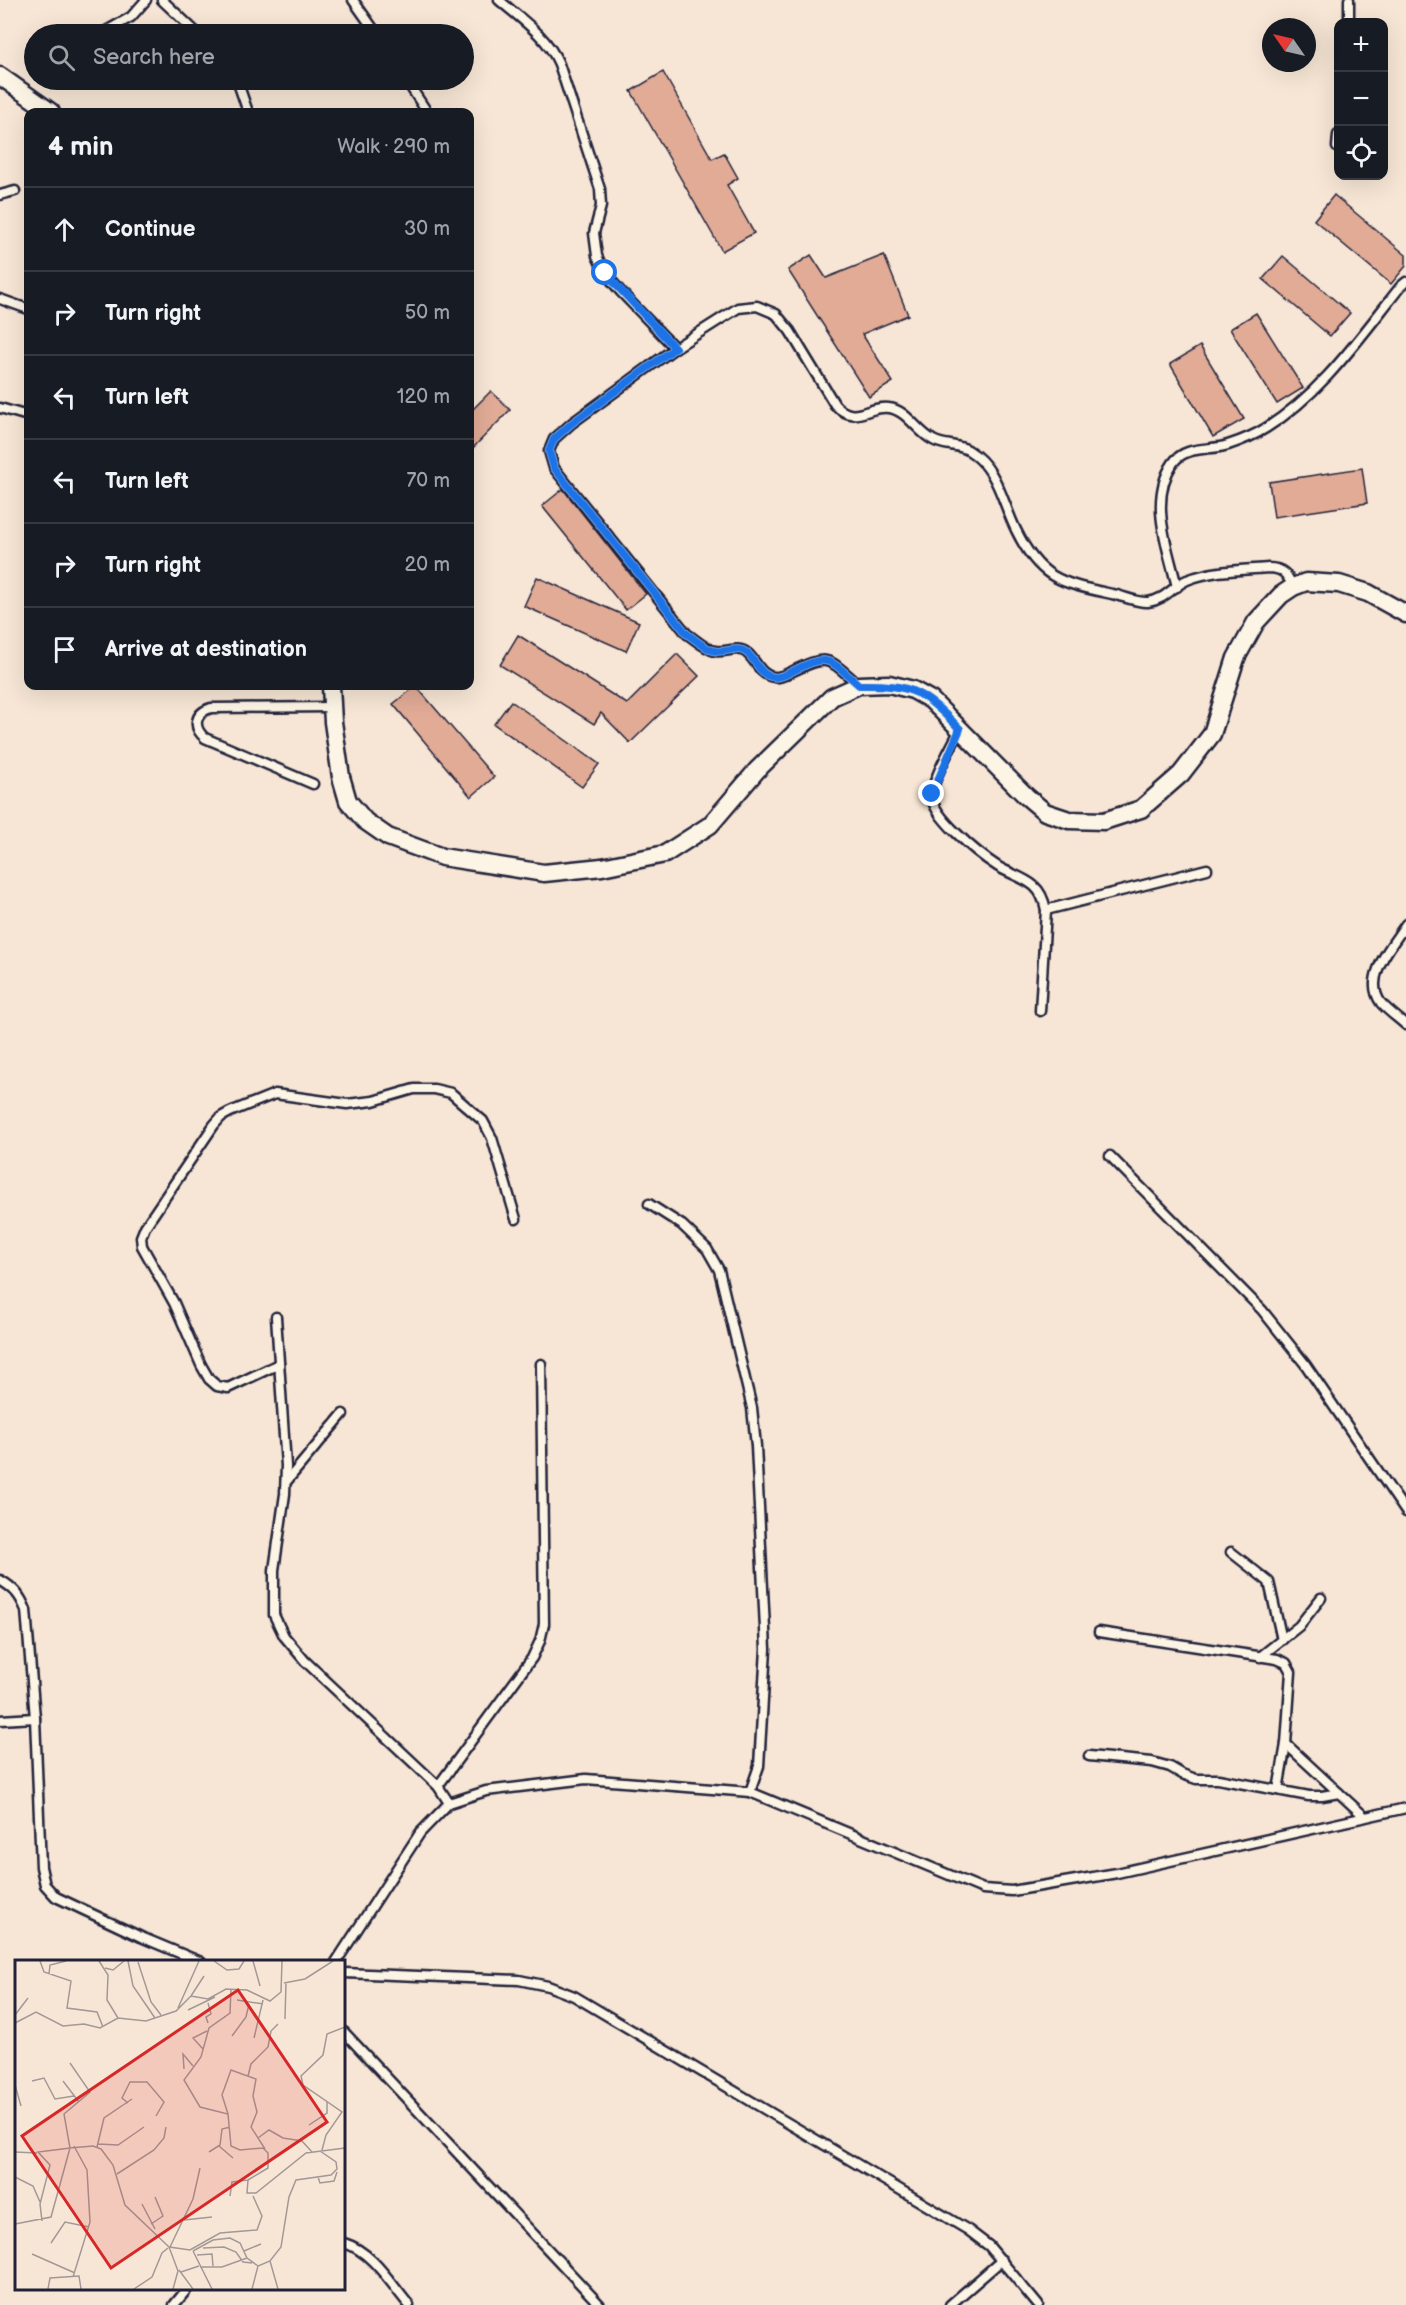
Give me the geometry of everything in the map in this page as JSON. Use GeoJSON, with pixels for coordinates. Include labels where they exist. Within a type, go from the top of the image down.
{"type":"FeatureCollection","features":[{"type":"Feature","properties":{"kind":"street"},"geometry":{"type":"LineString","coordinates":[[0,76],[45,108]]}},
{"type":"Feature","properties":{"kind":"street"},"geometry":{"type":"LineString","coordinates":[[331,690],[341,777],[348,801],[365,821],[388,837],[442,857],[544,873],[602,867],[665,854],[710,825],[757,770],[832,697],[859,685],[889,684],[913,690],[931,700],[1026,796],[1045,812],[1069,820],[1104,821],[1141,809],[1181,774],[1212,734],[1236,658],[1256,622],[1281,595],[1306,582],[1339,584],[1368,592],[1406,614]]}},
{"type":"Feature","properties":{"kind":"lane"},"geometry":{"type":"LineString","coordinates":[[119,24],[131,17],[146,0]]}},
{"type":"Feature","properties":{"kind":"lane"},"geometry":{"type":"LineString","coordinates":[[162,0],[187,24]]}},
{"type":"Feature","properties":{"kind":"lane"},"geometry":{"type":"LineString","coordinates":[[354,0],[370,24]]}},
{"type":"Feature","properties":{"kind":"lane"},"geometry":{"type":"LineString","coordinates":[[498,0],[545,40],[553,50],[559,64],[600,189],[600,206],[594,233],[597,256],[605,273],[675,348]]}},
{"type":"Feature","properties":{"kind":"lane"},"geometry":{"type":"LineString","coordinates":[[1349,0],[1349,18]]}},
{"type":"Feature","properties":{"kind":"lane"},"geometry":{"type":"LineString","coordinates":[[240,90],[247,108]]}},
{"type":"Feature","properties":{"kind":"lane"},"geometry":{"type":"LineString","coordinates":[[413,90],[424,108]]}},
{"type":"Feature","properties":{"kind":"lane"},"geometry":{"type":"LineString","coordinates":[[0,195],[15,191]]}},
{"type":"Feature","properties":{"kind":"lane"},"geometry":{"type":"LineString","coordinates":[[1177,587],[1161,522],[1161,498],[1167,474],[1175,460],[1186,452],[1227,446],[1265,429],[1302,401],[1326,379],[1406,282]]}},
{"type":"Feature","properties":{"kind":"lane"},"geometry":{"type":"LineString","coordinates":[[0,300],[24,308]]}},
{"type":"Feature","properties":{"kind":"lane"},"geometry":{"type":"LineString","coordinates":[[859,685],[834,663],[824,659],[814,661],[782,677],[772,678],[763,673],[746,652],[740,649],[714,651],[687,634],[554,468],[549,451],[554,439],[572,423],[675,348],[738,308],[757,306],[776,314],[790,331],[835,405],[844,414],[856,415],[888,407],[899,411],[933,441],[966,449],[984,463],[999,485],[1012,523],[1027,553],[1045,572],[1067,584],[1147,602],[1166,596],[1185,581],[1206,574],[1278,568],[1287,575],[1293,587]]}},
{"type":"Feature","properties":{"kind":"lane"},"geometry":{"type":"LineString","coordinates":[[0,408],[24,415]]}},
{"type":"Feature","properties":{"kind":"lane"},"geometry":{"type":"LineString","coordinates":[[313,784],[205,738],[196,727],[196,720],[199,713],[211,708],[332,707]]}},
{"type":"Feature","properties":{"kind":"lane"},"geometry":{"type":"LineString","coordinates":[[960,729],[938,777],[932,794],[932,804],[974,850],[998,867],[1033,885],[1042,896],[1046,910],[1040,1011]]}},
{"type":"Feature","properties":{"kind":"lane"},"geometry":{"type":"LineString","coordinates":[[1046,910],[1206,868]]}},
{"type":"Feature","properties":{"kind":"lane"},"geometry":{"type":"LineString","coordinates":[[1406,924],[1377,970],[1374,987],[1381,1003],[1406,1025]]}},
{"type":"Feature","properties":{"kind":"lane"},"geometry":{"type":"LineString","coordinates":[[279,1364],[228,1388],[216,1386],[201,1365],[174,1303],[142,1246],[141,1237],[145,1227],[221,1117],[275,1094],[347,1104],[373,1101],[414,1089],[434,1089],[451,1093],[483,1121],[492,1138],[516,1219]]}},
{"type":"Feature","properties":{"kind":"lane"},"geometry":{"type":"LineString","coordinates":[[1110,1156],[1262,1310],[1305,1364],[1406,1512]]}},
{"type":"Feature","properties":{"kind":"lane"},"geometry":{"type":"LineString","coordinates":[[649,1204],[682,1225],[707,1249],[719,1270],[752,1408],[766,1649],[759,1766],[750,1792]]}},
{"type":"Feature","properties":{"kind":"lane"},"geometry":{"type":"LineString","coordinates":[[276,1317],[285,1441],[285,1482],[273,1570],[274,1615],[284,1636],[306,1661],[438,1786],[449,1803]]}},
{"type":"Feature","properties":{"kind":"lane"},"geometry":{"type":"LineString","coordinates":[[438,1786],[532,1658],[540,1641],[544,1624],[541,1364]]}},
{"type":"Feature","properties":{"kind":"lane"},"geometry":{"type":"LineString","coordinates":[[285,1482],[344,1414]]}},
{"type":"Feature","properties":{"kind":"lane"},"geometry":{"type":"LineString","coordinates":[[1230,1552],[1269,1582],[1282,1640]]}},
{"type":"Feature","properties":{"kind":"lane"},"geometry":{"type":"LineString","coordinates":[[0,1580],[11,1586],[21,1596],[26,1610],[35,1718],[41,1867],[45,1885],[56,1897],[196,1960]]}},
{"type":"Feature","properties":{"kind":"lane"},"geometry":{"type":"LineString","coordinates":[[1260,1657],[1308,1617],[1321,1598]]}},
{"type":"Feature","properties":{"kind":"lane"},"geometry":{"type":"LineString","coordinates":[[1100,1632],[1286,1663],[1291,1672],[1286,1744],[1278,1790]]}},
{"type":"Feature","properties":{"kind":"lane"},"geometry":{"type":"LineString","coordinates":[[0,1720],[35,1718]]}},
{"type":"Feature","properties":{"kind":"lane"},"geometry":{"type":"LineString","coordinates":[[1286,1744],[1365,1817]]}},
{"type":"Feature","properties":{"kind":"lane"},"geometry":{"type":"LineString","coordinates":[[1089,1756],[1152,1762],[1170,1767],[1196,1779],[1218,1779],[1315,1796],[1339,1793]]}},
{"type":"Feature","properties":{"kind":"lane"},"geometry":{"type":"LineString","coordinates":[[337,1960],[420,1833],[449,1803],[486,1791],[586,1779],[750,1792],[983,1889],[1012,1891],[1117,1873],[1406,1808]]}},
{"type":"Feature","properties":{"kind":"lane"},"geometry":{"type":"LineString","coordinates":[[345,1973],[519,1980],[548,1986],[574,1996],[968,2230],[989,2246],[1038,2305]]}},
{"type":"Feature","properties":{"kind":"lane"},"geometry":{"type":"LineString","coordinates":[[345,2033],[600,2305]]}},
{"type":"Feature","properties":{"kind":"lane"},"geometry":{"type":"LineString","coordinates":[[345,2243],[352,2245],[371,2260],[409,2305]]}},
{"type":"Feature","properties":{"kind":"lane"},"geometry":{"type":"LineString","coordinates":[[950,2305],[1002,2260]]}},
{"type":"Feature","properties":{"kind":"lane"},"geometry":{"type":"LineString","coordinates":[[174,2305],[187,2290]]}},
{"type":"Feature","properties":{"kind":"building"},"geometry":{"type":"Polygon","coordinates":[[[663,72],[712,159],[724,153],[738,178],[727,185],[754,233],[722,251],[631,91],[663,72]]]}},
{"type":"Feature","properties":{"kind":"building"},"geometry":{"type":"Polygon","coordinates":[[[1334,195],[1406,255],[1406,266],[1391,284],[1314,220],[1334,195]]]}},
{"type":"Feature","properties":{"kind":"building"},"geometry":{"type":"Polygon","coordinates":[[[811,255],[826,278],[884,255],[908,315],[862,334],[893,382],[869,397],[788,270],[811,255]]]}},
{"type":"Feature","properties":{"kind":"building"},"geometry":{"type":"Polygon","coordinates":[[[1283,256],[1350,313],[1330,336],[1263,279],[1283,256]]]}},
{"type":"Feature","properties":{"kind":"building"},"geometry":{"type":"Polygon","coordinates":[[[1256,313],[1303,388],[1277,404],[1230,329],[1256,313]]]}},
{"type":"Feature","properties":{"kind":"building"},"geometry":{"type":"Polygon","coordinates":[[[1200,346],[1244,419],[1213,437],[1170,364],[1200,346]]]}},
{"type":"Feature","properties":{"kind":"building"},"geometry":{"type":"Polygon","coordinates":[[[491,391],[510,410],[474,447],[474,408],[491,391]]]}},
{"type":"Feature","properties":{"kind":"building"},"geometry":{"type":"Polygon","coordinates":[[[1362,468],[1367,503],[1274,517],[1269,482],[1362,468]]]}},
{"type":"Feature","properties":{"kind":"building"},"geometry":{"type":"Polygon","coordinates":[[[563,489],[646,594],[626,610],[542,506],[563,489]]]}},
{"type":"Feature","properties":{"kind":"building"},"geometry":{"type":"Polygon","coordinates":[[[537,577],[639,622],[626,651],[524,606],[537,577]]]}},
{"type":"Feature","properties":{"kind":"building"},"geometry":{"type":"Polygon","coordinates":[[[518,635],[627,704],[677,654],[699,676],[630,743],[601,713],[594,724],[500,665],[518,635]]]}},
{"type":"Feature","properties":{"kind":"building"},"geometry":{"type":"Polygon","coordinates":[[[411,690],[419,690],[494,777],[471,797],[393,704],[411,690]]]}},
{"type":"Feature","properties":{"kind":"building"},"geometry":{"type":"Polygon","coordinates":[[[511,701],[599,764],[582,787],[494,724],[511,701]]]}},
{"type":"Feature","properties":{"kind":"route"},"geometry":{"type":"LineString","coordinates":[[605,273],[675,348],[572,423],[554,439],[549,451],[554,468],[687,634],[708,648],[714,651],[740,649],[746,652],[763,673],[772,678],[782,677],[814,661],[824,659],[834,663],[859,685],[889,684],[913,690],[931,700],[960,729],[932,794]]}}]}
